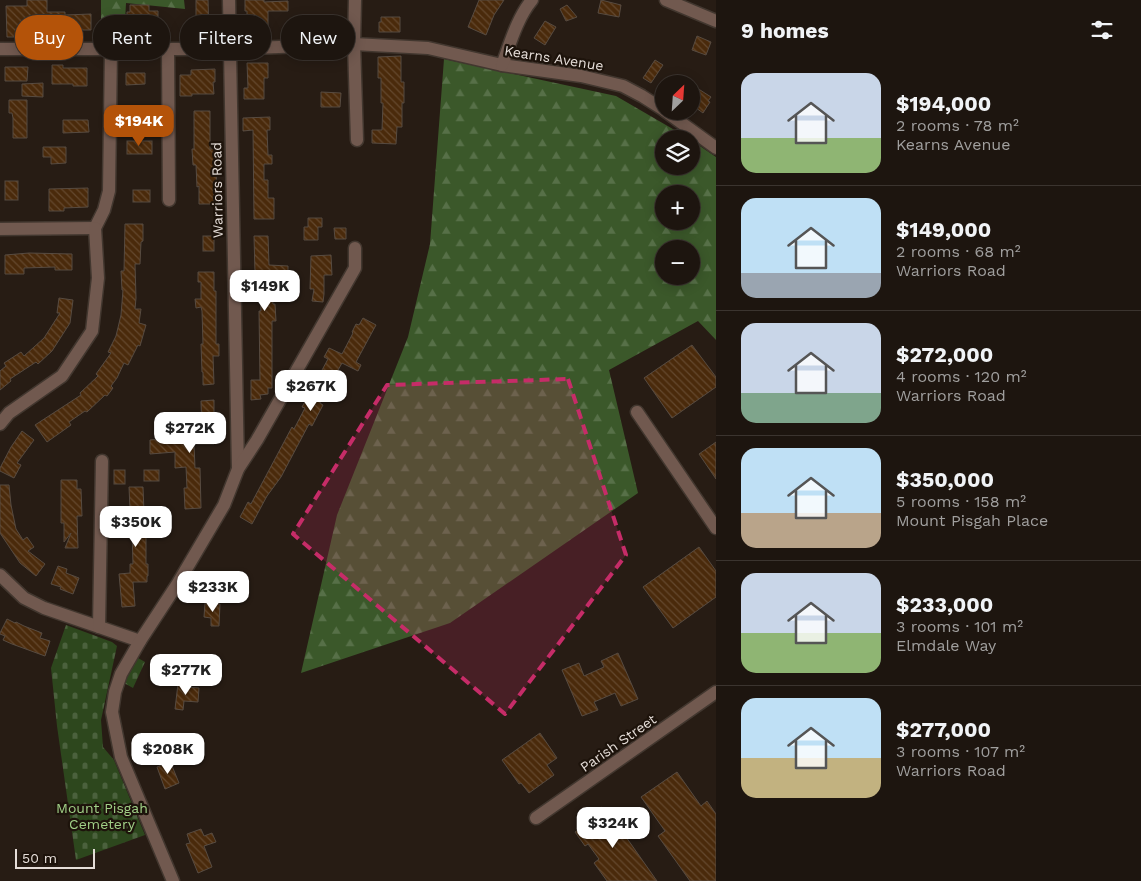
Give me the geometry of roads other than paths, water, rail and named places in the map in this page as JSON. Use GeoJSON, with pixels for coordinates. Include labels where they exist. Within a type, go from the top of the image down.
{"type":"FeatureCollection","features":[{"type":"Feature","properties":{"kind":"street","name":"Warriors Road"},"geometry":{"type":"LineString","coordinates":[[229,0],[229,15]]}},
{"type":"Feature","properties":{"kind":"street"},"geometry":{"type":"LineString","coordinates":[[355,0],[355,15]]}},
{"type":"Feature","properties":{"kind":"street"},"geometry":{"type":"LineString","coordinates":[[502,65],[526,6],[532,0]]}},
{"type":"Feature","properties":{"kind":"street"},"geometry":{"type":"LineString","coordinates":[[666,0],[716,21]]}},
{"type":"Feature","properties":{"kind":"street","name":"Kearns Avenue"},"geometry":{"type":"LineString","coordinates":[[355,44],[428,48],[502,65],[581,76],[623,86],[655,105]]}},
{"type":"Feature","properties":{"kind":"street","name":"Kearns Avenue"},"geometry":{"type":"LineString","coordinates":[[0,49],[93,49]]}},
{"type":"Feature","properties":{"kind":"street"},"geometry":{"type":"LineString","coordinates":[[0,424],[9,413],[62,376],[92,332],[98,278],[95,228],[104,210],[109,191],[111,60]]}},
{"type":"Feature","properties":{"kind":"street"},"geometry":{"type":"LineString","coordinates":[[168,60],[169,200]]}},
{"type":"Feature","properties":{"kind":"street","name":"Warriors Road"},"geometry":{"type":"LineString","coordinates":[[230,60],[238,469]]}},
{"type":"Feature","properties":{"kind":"street"},"geometry":{"type":"LineString","coordinates":[[354,60],[357,140]]}},
{"type":"Feature","properties":{"kind":"street","name":"Kearns Avenue"},"geometry":{"type":"LineString","coordinates":[[677,120],[716,148]]}},
{"type":"Feature","properties":{"kind":"street"},"geometry":{"type":"LineString","coordinates":[[0,229],[95,228]]}},
{"type":"Feature","properties":{"kind":"street"},"geometry":{"type":"LineString","coordinates":[[173,881],[121,757],[112,712],[115,692],[121,674],[224,505],[238,469],[257,440],[355,268],[355,248]]}},
{"type":"Feature","properties":{"kind":"street"},"geometry":{"type":"LineString","coordinates":[[637,412],[716,528]]}},
{"type":"Feature","properties":{"kind":"street"},"geometry":{"type":"LineString","coordinates":[[100,626],[102,461]]}},
{"type":"Feature","properties":{"kind":"street"},"geometry":{"type":"LineString","coordinates":[[0,576],[24,598],[44,608],[140,641]]}},
{"type":"Feature","properties":{"kind":"street","name":"Parish Street"},"geometry":{"type":"LineString","coordinates":[[536,818],[716,692]]}},
{"type":"Feature","properties":{"kind":"park label","name":"Mount Pisgah Cemetery"},"geometry":{"type":"Point","coordinates":[102,816]}}]}
